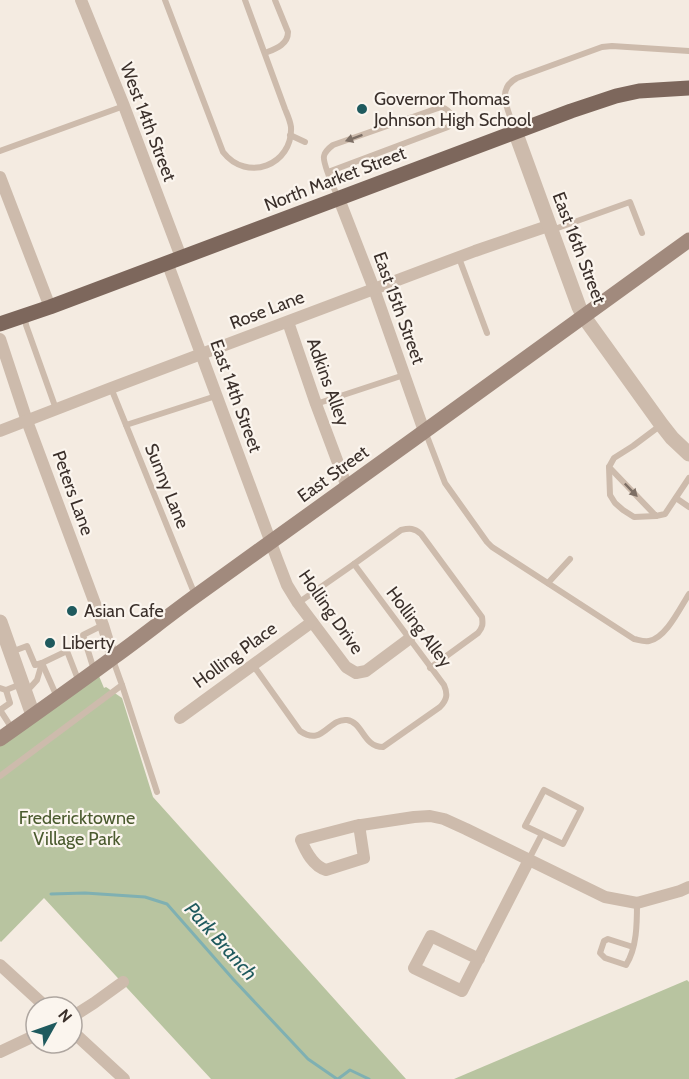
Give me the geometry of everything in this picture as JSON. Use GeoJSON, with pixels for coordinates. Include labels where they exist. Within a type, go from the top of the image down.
{"type":"FeatureCollection","features":[{"type":"Feature","properties":{"kind":"main road","name":"North Market Street"},"geometry":{"type":"LineString","coordinates":[[0,324],[571,111],[639,91],[689,88]]}},
{"type":"Feature","properties":{"kind":"main road","name":"East Street"},"geometry":{"type":"LineString","coordinates":[[0,739],[6,724],[33,715],[58,698],[689,240]]}},
{"type":"Feature","properties":{"kind":"street","name":"West 14th Street"},"geometry":{"type":"LineString","coordinates":[[81,0],[124,106],[174,260]]}},
{"type":"Feature","properties":{"kind":"street","name":"East 16th Street"},"geometry":{"type":"LineString","coordinates":[[515,131],[584,317],[661,424],[689,454]]}},
{"type":"Feature","properties":{"kind":"street"},"geometry":{"type":"LineString","coordinates":[[0,177],[50,307]]}},
{"type":"Feature","properties":{"kind":"street","name":"East 15th Street"},"geometry":{"type":"LineString","coordinates":[[339,199],[374,289],[424,431]]}},
{"type":"Feature","properties":{"kind":"street","name":"Rose Lane"},"geometry":{"type":"LineString","coordinates":[[0,431],[459,257],[550,228]]}},
{"type":"Feature","properties":{"kind":"street","name":"East 14th Street"},"geometry":{"type":"LineString","coordinates":[[174,260],[201,354],[271,543]]}},
{"type":"Feature","properties":{"kind":"street","name":"Adkins Alley"},"geometry":{"type":"LineString","coordinates":[[288,322],[347,487]]}},
{"type":"Feature","properties":{"kind":"street","name":"Peters Lane"},"geometry":{"type":"LineString","coordinates":[[0,339],[27,421],[103,625],[113,658]]}},
{"type":"Feature","properties":{"kind":"street","name":"Holling Drive"},"geometry":{"type":"LineString","coordinates":[[271,543],[287,585],[346,667],[356,673],[366,671],[409,639]]}},
{"type":"Feature","properties":{"kind":"street"},"geometry":{"type":"LineString","coordinates":[[0,622],[33,715]]}},
{"type":"Feature","properties":{"kind":"street","name":"Holling Place"},"geometry":{"type":"LineString","coordinates":[[180,718],[312,622]]}},
{"type":"Feature","properties":{"kind":"street"},"geometry":{"type":"LineString","coordinates":[[359,825],[364,858],[326,870],[320,868],[307,854],[301,840],[359,825],[430,816],[444,819],[605,897],[637,903],[688,891]]}},
{"type":"Feature","properties":{"kind":"street"},"geometry":{"type":"LineString","coordinates":[[479,959],[431,936],[414,968],[462,991],[479,959],[528,860]]}},
{"type":"Feature","properties":{"kind":"street"},"geometry":{"type":"LineString","coordinates":[[0,965],[32,995]]}},
{"type":"Feature","properties":{"kind":"street"},"geometry":{"type":"LineString","coordinates":[[84,1010],[123,982]]}},
{"type":"Feature","properties":{"kind":"street"},"geometry":{"type":"LineString","coordinates":[[0,1052],[24,1041]]}},
{"type":"Feature","properties":{"kind":"street"},"geometry":{"type":"LineString","coordinates":[[84,1042],[124,1079]]}},
{"type":"Feature","properties":{"kind":"lane"},"geometry":{"type":"LineString","coordinates":[[165,0],[223,152],[236,164],[254,169],[278,159],[290,135],[289,120],[245,0]]}},
{"type":"Feature","properties":{"kind":"lane"},"geometry":{"type":"LineString","coordinates":[[265,53],[281,46],[288,37],[275,0]]}},
{"type":"Feature","properties":{"kind":"lane"},"geometry":{"type":"LineString","coordinates":[[515,131],[504,97],[509,82],[517,78],[602,47],[689,51]]}},
{"type":"Feature","properties":{"kind":"lane"},"geometry":{"type":"LineString","coordinates":[[0,151],[124,106]]}},
{"type":"Feature","properties":{"kind":"lane"},"geometry":{"type":"LineString","coordinates":[[328,172],[448,127],[452,118],[450,112],[441,107],[333,146],[325,153],[323,159],[328,172],[339,199]]}},
{"type":"Feature","properties":{"kind":"lane"},"geometry":{"type":"LineString","coordinates":[[290,135],[305,142]]}},
{"type":"Feature","properties":{"kind":"lane"},"geometry":{"type":"LineString","coordinates":[[317,150],[325,153]]}},
{"type":"Feature","properties":{"kind":"lane"},"geometry":{"type":"LineString","coordinates":[[550,228],[630,202],[642,233]]}},
{"type":"Feature","properties":{"kind":"lane"},"geometry":{"type":"LineString","coordinates":[[459,257],[487,333]]}},
{"type":"Feature","properties":{"kind":"lane"},"geometry":{"type":"LineString","coordinates":[[25,316],[26,325],[57,409]]}},
{"type":"Feature","properties":{"kind":"lane"},"geometry":{"type":"LineString","coordinates":[[316,404],[404,375]]}},
{"type":"Feature","properties":{"kind":"lane","name":"Sunny Lane"},"geometry":{"type":"LineString","coordinates":[[111,388],[196,596]]}},
{"type":"Feature","properties":{"kind":"lane"},"geometry":{"type":"LineString","coordinates":[[126,426],[217,396]]}},
{"type":"Feature","properties":{"kind":"lane"},"geometry":{"type":"LineString","coordinates":[[661,424],[614,458],[609,467],[610,495],[615,503],[634,517],[656,516],[665,514],[689,478]]}},
{"type":"Feature","properties":{"kind":"lane"},"geometry":{"type":"LineString","coordinates":[[424,431],[445,483],[492,547],[634,639],[645,641],[658,637],[689,594]]}},
{"type":"Feature","properties":{"kind":"lane"},"geometry":{"type":"LineString","coordinates":[[609,467],[656,516]]}},
{"type":"Feature","properties":{"kind":"lane"},"geometry":{"type":"LineString","coordinates":[[676,498],[689,507]]}},
{"type":"Feature","properties":{"kind":"lane"},"geometry":{"type":"LineString","coordinates":[[298,603],[401,530],[416,529],[482,617],[483,623],[478,633],[430,668]]}},
{"type":"Feature","properties":{"kind":"lane"},"geometry":{"type":"LineString","coordinates":[[548,583],[570,559]]}},
{"type":"Feature","properties":{"kind":"lane","name":"Holling Alley"},"geometry":{"type":"LineString","coordinates":[[253,665],[300,731],[311,736],[320,735],[339,721],[345,720],[357,726],[367,740],[377,747],[388,745],[445,702],[444,685],[354,564]]}},
{"type":"Feature","properties":{"kind":"lane"},"geometry":{"type":"LineString","coordinates":[[94,671],[83,635],[103,625]]}},
{"type":"Feature","properties":{"kind":"lane"},"geometry":{"type":"LineString","coordinates":[[11,652],[27,646],[35,665],[67,651],[79,682]]}},
{"type":"Feature","properties":{"kind":"lane"},"geometry":{"type":"LineString","coordinates":[[113,658],[157,792]]}},
{"type":"Feature","properties":{"kind":"lane"},"geometry":{"type":"LineString","coordinates":[[6,724],[0,710],[10,704],[3,689],[23,688],[36,680],[42,663]]}},
{"type":"Feature","properties":{"kind":"lane"},"geometry":{"type":"LineString","coordinates":[[42,663],[58,698]]}},
{"type":"Feature","properties":{"kind":"lane"},"geometry":{"type":"LineString","coordinates":[[0,776],[122,685]]}},
{"type":"Feature","properties":{"kind":"lane"},"geometry":{"type":"LineString","coordinates":[[543,790],[581,809],[563,844],[542,834],[525,826],[543,790]]}},
{"type":"Feature","properties":{"kind":"lane"},"geometry":{"type":"LineString","coordinates":[[528,860],[542,834]]}},
{"type":"Feature","properties":{"kind":"lane"},"geometry":{"type":"LineString","coordinates":[[633,947],[608,939],[604,941],[600,953],[605,958],[626,965],[628,963],[633,947],[637,930],[637,903]]}},
{"type":"Feature","properties":{"kind":"green space","name":"Fredericktowne Village Park"},"geometry":{"type":"Polygon","coordinates":[[[96,669],[104,688],[106,687],[122,698],[153,797],[406,1079],[211,1079],[44,898],[0,941],[0,742],[96,669]]]}},
{"type":"Feature","properties":{"kind":"green space"},"geometry":{"type":"Polygon","coordinates":[[[687,980],[689,982],[689,1079],[454,1079],[687,980]]]}},
{"type":"Feature","properties":{"kind":"waterway","name":"Park Branch"},"geometry":{"type":"LineString","coordinates":[[51,894],[85,893],[145,897],[167,904],[308,1059],[337,1079]]}},
{"type":"Feature","properties":{"kind":"waterway","name":"Park Branch"},"geometry":{"type":"LineString","coordinates":[[338,1079],[350,1070],[369,1079]]}},
{"type":"Feature","properties":{"kind":"place","name":"Governor Thomas Johnson High School"},"geometry":{"type":"Point","coordinates":[362,109]}},
{"type":"Feature","properties":{"kind":"place","name":"Asian Cafe"},"geometry":{"type":"Point","coordinates":[72,611]}},
{"type":"Feature","properties":{"kind":"place","name":"Liberty"},"geometry":{"type":"Point","coordinates":[50,643]}}]}
